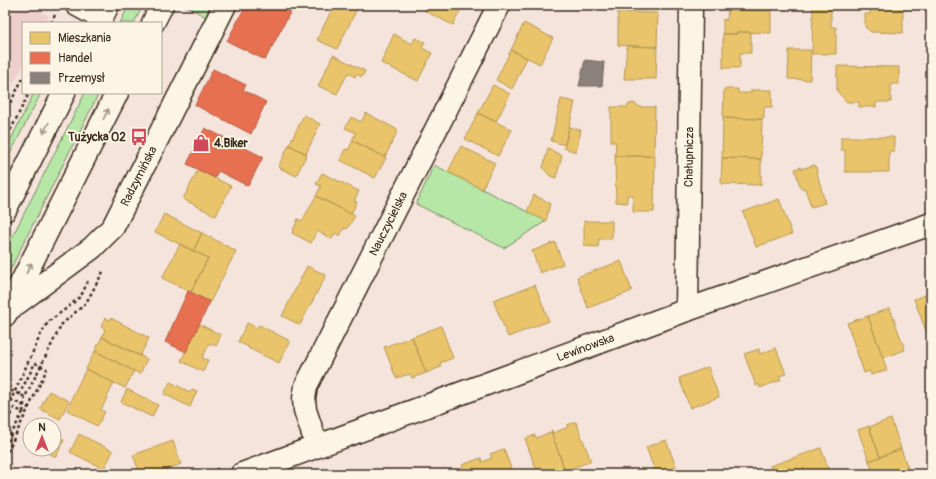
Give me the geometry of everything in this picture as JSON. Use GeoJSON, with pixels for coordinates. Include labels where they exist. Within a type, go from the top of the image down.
{"type":"FeatureCollection","features":[{"type":"Feature","properties":{"kind":"street"},"geometry":{"type":"LineString","coordinates":[[77,5],[102,15]]}},
{"type":"Feature","properties":{"kind":"street"},"geometry":{"type":"LineString","coordinates":[[154,22],[162,5]]}},
{"type":"Feature","properties":{"kind":"street","name":"Radzymińska"},"geometry":{"type":"LineString","coordinates":[[6,312],[92,248],[113,227],[225,5]]}},
{"type":"Feature","properties":{"kind":"street","name":"Nauczycielska"},"geometry":{"type":"LineString","coordinates":[[317,446],[305,410],[304,399],[306,386],[499,5]]}},
{"type":"Feature","properties":{"kind":"street","name":"Chałupnicza"},"geometry":{"type":"LineString","coordinates":[[687,310],[691,5]]}},
{"type":"Feature","properties":{"kind":"street"},"geometry":{"type":"LineString","coordinates":[[5,210],[63,94]]}},
{"type":"Feature","properties":{"kind":"street","name":"Radzymińska"},"geometry":{"type":"LineString","coordinates":[[6,312],[116,94]]}},
{"type":"Feature","properties":{"kind":"street","name":"Lewinowska"},"geometry":{"type":"LineString","coordinates":[[242,474],[687,310],[931,224]]}},
{"type":"Feature","properties":{"kind":"path"},"geometry":{"type":"LineString","coordinates":[[5,113],[22,80]]}},
{"type":"Feature","properties":{"kind":"path"},"geometry":{"type":"LineString","coordinates":[[5,141],[28,94]]}},
{"type":"Feature","properties":{"kind":"path"},"geometry":{"type":"LineString","coordinates":[[5,413],[40,336],[48,322],[81,296],[94,270],[96,255],[92,248]]}},
{"type":"Feature","properties":{"kind":"path"},"geometry":{"type":"LineString","coordinates":[[5,457],[47,369],[35,363],[19,395]]}},
{"type":"Feature","properties":{"kind":"path"},"geometry":{"type":"LineString","coordinates":[[5,396],[29,408]]}},
{"type":"Feature","properties":{"kind":"path"},"geometry":{"type":"LineString","coordinates":[[5,446],[23,412],[25,397]]}},
{"type":"Feature","properties":{"kind":"path"},"geometry":{"type":"LineString","coordinates":[[5,426],[14,408],[23,412]]}},
{"type":"Feature","properties":{"kind":"shaded area"},"geometry":{"type":"Polygon","coordinates":[[[5,5],[27,5],[49,16],[46,22],[22,22],[22,68],[5,99],[5,5]]]}},
{"type":"Feature","properties":{"kind":"green space"},"geometry":{"type":"Polygon","coordinates":[[[129,5],[143,5],[134,22],[120,22],[129,5]]]}},
{"type":"Feature","properties":{"kind":"green space"},"geometry":{"type":"Polygon","coordinates":[[[186,5],[210,5],[206,17],[186,5]]]}},
{"type":"Feature","properties":{"kind":"green space"},"geometry":{"type":"Polygon","coordinates":[[[34,94],[40,94],[5,164],[5,151],[34,94]]]}},
{"type":"Feature","properties":{"kind":"green space"},"geometry":{"type":"Polygon","coordinates":[[[84,94],[98,94],[5,280],[5,251],[84,94]]]}},
{"type":"Feature","properties":{"kind":"green space"},"geometry":{"type":"Polygon","coordinates":[[[434,165],[546,221],[504,248],[416,204],[434,165]]]}},
{"type":"Feature","properties":{"kind":"building: Mieszkania"},"geometry":{"type":"Polygon","coordinates":[[[334,5],[359,5],[337,49],[317,40],[334,5]]]}},
{"type":"Feature","properties":{"kind":"building: Mieszkania"},"geometry":{"type":"Polygon","coordinates":[[[428,5],[463,5],[453,25],[425,11],[428,5]]]}},
{"type":"Feature","properties":{"kind":"building: Mieszkania"},"geometry":{"type":"Polygon","coordinates":[[[813,5],[831,5],[831,27],[836,27],[836,54],[812,54],[813,5]]]}},
{"type":"Feature","properties":{"kind":"building: Mieszkania"},"geometry":{"type":"Polygon","coordinates":[[[870,5],[903,5],[903,33],[871,32],[865,27],[865,14],[870,14],[870,5]]]}},
{"type":"Feature","properties":{"kind":"building: Mieszkania"},"geometry":{"type":"Polygon","coordinates":[[[728,10],[771,11],[771,33],[737,32],[737,34],[723,34],[723,19],[727,20],[728,10]]]}},
{"type":"Feature","properties":{"kind":"building: Mieszkania"},"geometry":{"type":"Polygon","coordinates":[[[618,12],[658,13],[657,47],[618,45],[618,12]]]}},
{"type":"Feature","properties":{"kind":"building: Mieszkania"},"geometry":{"type":"Polygon","coordinates":[[[524,23],[553,38],[540,64],[511,50],[524,23]]]}},
{"type":"Feature","properties":{"kind":"building: Mieszkania"},"geometry":{"type":"Polygon","coordinates":[[[737,32],[751,32],[751,53],[740,53],[740,68],[723,68],[723,34],[737,34],[737,32]]]}},
{"type":"Feature","properties":{"kind":"building: Mieszkania"},"geometry":{"type":"Polygon","coordinates":[[[394,34],[412,44],[415,38],[425,42],[422,48],[432,53],[418,81],[381,63],[394,34]]]}},
{"type":"Feature","properties":{"kind":"building: Mieszkania"},"geometry":{"type":"Polygon","coordinates":[[[627,46],[657,47],[656,79],[624,79],[627,46]]]}},
{"type":"Feature","properties":{"kind":"building: Mieszkania"},"geometry":{"type":"Polygon","coordinates":[[[511,50],[527,58],[512,89],[496,80],[511,50]]]}},
{"type":"Feature","properties":{"kind":"building: Mieszkania"},"geometry":{"type":"Polygon","coordinates":[[[789,50],[811,50],[810,80],[788,79],[789,50]]]}},
{"type":"Feature","properties":{"kind":"building: Mieszkania"},"geometry":{"type":"Polygon","coordinates":[[[333,55],[365,71],[362,77],[356,74],[355,77],[348,73],[337,94],[318,86],[333,55]]]}},
{"type":"Feature","properties":{"kind":"building: Mieszkania"},"geometry":{"type":"Polygon","coordinates":[[[837,66],[899,67],[899,84],[891,84],[891,102],[876,102],[876,107],[859,107],[859,102],[847,102],[837,91],[837,66]]]}},
{"type":"Feature","properties":{"kind":"building: Mieszkania"},"geometry":{"type":"Polygon","coordinates":[[[493,85],[510,94],[496,122],[478,113],[493,85]]]}},
{"type":"Feature","properties":{"kind":"building: Mieszkania"},"geometry":{"type":"Polygon","coordinates":[[[724,89],[738,89],[738,93],[751,93],[751,90],[772,90],[772,107],[764,107],[764,119],[723,118],[724,89]]]}},
{"type":"Feature","properties":{"kind":"building: Mieszkania"},"geometry":{"type":"Polygon","coordinates":[[[561,99],[575,102],[565,145],[551,141],[561,99]]]}},
{"type":"Feature","properties":{"kind":"building: Mieszkania"},"geometry":{"type":"Polygon","coordinates":[[[633,103],[640,107],[655,107],[654,156],[615,156],[616,142],[611,142],[611,107],[627,107],[629,104],[633,103]]]}},
{"type":"Feature","properties":{"kind":"building: Mieszkania"},"geometry":{"type":"Polygon","coordinates":[[[366,113],[398,130],[385,157],[352,140],[356,133],[345,128],[351,117],[361,122],[366,113]]]}},
{"type":"Feature","properties":{"kind":"building: Mieszkania"},"geometry":{"type":"Polygon","coordinates":[[[478,113],[512,130],[498,156],[465,139],[478,113]]]}},
{"type":"Feature","properties":{"kind":"building: Mieszkania"},"geometry":{"type":"Polygon","coordinates":[[[304,115],[320,124],[306,154],[289,145],[304,115]]]}},
{"type":"Feature","properties":{"kind":"building: Mieszkania"},"geometry":{"type":"Polygon","coordinates":[[[723,118],[762,119],[761,159],[722,158],[723,118]]]}},
{"type":"Feature","properties":{"kind":"building: Mieszkania"},"geometry":{"type":"Polygon","coordinates":[[[569,127],[581,130],[576,152],[564,148],[569,127]]]}},
{"type":"Feature","properties":{"kind":"building: Mieszkania"},"geometry":{"type":"Polygon","coordinates":[[[841,137],[894,137],[894,151],[889,151],[889,172],[845,172],[845,150],[841,150],[841,137]]]}},
{"type":"Feature","properties":{"kind":"building: Mieszkania"},"geometry":{"type":"Polygon","coordinates":[[[353,141],[386,158],[375,178],[340,160],[345,149],[348,150],[353,141]]]}},
{"type":"Feature","properties":{"kind":"building: Mieszkania"},"geometry":{"type":"Polygon","coordinates":[[[289,145],[307,154],[296,176],[278,167],[289,145]]]}},
{"type":"Feature","properties":{"kind":"building: Mieszkania"},"geometry":{"type":"Polygon","coordinates":[[[461,146],[495,163],[482,189],[448,172],[461,146]]]}},
{"type":"Feature","properties":{"kind":"building: Mieszkania"},"geometry":{"type":"Polygon","coordinates":[[[548,148],[562,156],[556,178],[550,176],[543,168],[548,148]]]}},
{"type":"Feature","properties":{"kind":"building: Mieszkania"},"geometry":{"type":"Polygon","coordinates":[[[615,156],[655,156],[654,212],[633,212],[633,195],[627,195],[627,203],[616,202],[615,156]]]}},
{"type":"Feature","properties":{"kind":"building: Mieszkania"},"geometry":{"type":"Polygon","coordinates":[[[722,158],[761,159],[761,185],[721,184],[722,158]]]}},
{"type":"Feature","properties":{"kind":"building: Mieszkania"},"geometry":{"type":"Polygon","coordinates":[[[815,165],[825,203],[811,207],[805,188],[801,189],[795,169],[815,165]]]}},
{"type":"Feature","properties":{"kind":"building: Mieszkania"},"geometry":{"type":"Polygon","coordinates":[[[198,170],[231,186],[216,216],[183,199],[198,170]]]}},
{"type":"Feature","properties":{"kind":"building: Mieszkania"},"geometry":{"type":"Polygon","coordinates":[[[322,173],[359,191],[354,201],[357,202],[351,214],[316,196],[321,186],[316,184],[322,173]]]}},
{"type":"Feature","properties":{"kind":"building: Mieszkania"},"geometry":{"type":"Polygon","coordinates":[[[534,195],[550,203],[546,221],[527,212],[534,195]]]}},
{"type":"Feature","properties":{"kind":"building: Mieszkania"},"geometry":{"type":"Polygon","coordinates":[[[316,196],[355,216],[347,229],[344,228],[340,236],[335,233],[332,239],[317,231],[311,243],[292,233],[298,219],[302,221],[316,196]]]}},
{"type":"Feature","properties":{"kind":"building: Mieszkania"},"geometry":{"type":"Polygon","coordinates":[[[779,199],[792,234],[756,247],[743,212],[779,199]]]}},
{"type":"Feature","properties":{"kind":"building: Mieszkania"},"geometry":{"type":"Polygon","coordinates":[[[164,214],[202,233],[193,251],[155,232],[164,214]]]}},
{"type":"Feature","properties":{"kind":"building: Mieszkania"},"geometry":{"type":"Polygon","coordinates":[[[584,221],[612,221],[612,239],[599,239],[598,247],[584,246],[584,221]]]}},
{"type":"Feature","properties":{"kind":"building: Mieszkania"},"geometry":{"type":"Polygon","coordinates":[[[202,233],[236,251],[210,302],[191,292],[208,258],[193,251],[202,233]]]}},
{"type":"Feature","properties":{"kind":"building: Mieszkania"},"geometry":{"type":"Polygon","coordinates":[[[555,242],[563,264],[540,273],[532,251],[555,242]]]}},
{"type":"Feature","properties":{"kind":"building: Mieszkania"},"geometry":{"type":"Polygon","coordinates":[[[180,244],[208,258],[191,292],[162,278],[180,244]]]}},
{"type":"Feature","properties":{"kind":"building: Mieszkania"},"geometry":{"type":"Polygon","coordinates":[[[621,261],[632,291],[588,308],[577,277],[621,261]]]}},
{"type":"Feature","properties":{"kind":"building: Mieszkania"},"geometry":{"type":"Polygon","coordinates":[[[307,266],[326,275],[300,325],[282,316],[307,266]]]}},
{"type":"Feature","properties":{"kind":"building: Mieszkania"},"geometry":{"type":"Polygon","coordinates":[[[535,285],[549,321],[508,337],[493,300],[535,285]]]}},
{"type":"Feature","properties":{"kind":"building: Mieszkania"},"geometry":{"type":"Polygon","coordinates":[[[931,293],[931,341],[914,299],[931,293]]]}},
{"type":"Feature","properties":{"kind":"building: Mieszkania"},"geometry":{"type":"Polygon","coordinates":[[[890,308],[905,350],[883,358],[868,316],[890,308]]]}},
{"type":"Feature","properties":{"kind":"building: Mieszkania"},"geometry":{"type":"Polygon","coordinates":[[[868,316],[887,370],[871,375],[870,371],[864,373],[847,323],[868,316]]]}},
{"type":"Feature","properties":{"kind":"building: Mieszkania"},"geometry":{"type":"Polygon","coordinates":[[[105,318],[110,320],[111,318],[149,338],[140,356],[102,337],[105,329],[101,327],[105,318]]]}},
{"type":"Feature","properties":{"kind":"building: Mieszkania"},"geometry":{"type":"Polygon","coordinates":[[[247,323],[257,328],[259,325],[290,341],[279,363],[238,342],[247,323]]]}},
{"type":"Feature","properties":{"kind":"building: Mieszkania"},"geometry":{"type":"Polygon","coordinates":[[[199,324],[221,335],[216,346],[210,343],[202,358],[208,360],[203,372],[181,361],[199,324]]]}},
{"type":"Feature","properties":{"kind":"building: Mieszkania"},"geometry":{"type":"Polygon","coordinates":[[[441,326],[453,358],[440,363],[441,367],[426,373],[412,337],[441,326]]]}},
{"type":"Feature","properties":{"kind":"building: Mieszkania"},"geometry":{"type":"Polygon","coordinates":[[[102,337],[147,359],[140,374],[95,351],[102,337]]]}},
{"type":"Feature","properties":{"kind":"building: Mieszkania"},"geometry":{"type":"Polygon","coordinates":[[[412,337],[426,373],[412,378],[410,374],[396,378],[384,347],[412,337]]]}},
{"type":"Feature","properties":{"kind":"building: Mieszkania"},"geometry":{"type":"Polygon","coordinates":[[[776,348],[786,374],[779,376],[781,380],[760,388],[759,384],[756,386],[744,354],[759,349],[760,354],[776,348]]]}},
{"type":"Feature","properties":{"kind":"building: Mieszkania"},"geometry":{"type":"Polygon","coordinates":[[[95,351],[134,371],[125,388],[86,369],[95,351]]]}},
{"type":"Feature","properties":{"kind":"building: Mieszkania"},"geometry":{"type":"Polygon","coordinates":[[[708,367],[719,397],[690,408],[679,378],[708,367]]]}},
{"type":"Feature","properties":{"kind":"building: Mieszkania"},"geometry":{"type":"Polygon","coordinates":[[[86,369],[114,383],[101,410],[105,412],[97,426],[67,410],[86,369]]]}},
{"type":"Feature","properties":{"kind":"building: Mieszkania"},"geometry":{"type":"Polygon","coordinates":[[[170,382],[190,392],[192,389],[197,391],[190,407],[164,394],[170,382]]]}},
{"type":"Feature","properties":{"kind":"building: Mieszkania"},"geometry":{"type":"Polygon","coordinates":[[[127,389],[158,405],[152,417],[121,402],[127,389]]]}},
{"type":"Feature","properties":{"kind":"building: Mieszkania"},"geometry":{"type":"Polygon","coordinates":[[[49,391],[69,401],[61,417],[56,417],[40,409],[49,391]]]}},
{"type":"Feature","properties":{"kind":"building: Mieszkania"},"geometry":{"type":"Polygon","coordinates":[[[891,419],[901,449],[880,457],[869,427],[891,419]]]}},
{"type":"Feature","properties":{"kind":"building: Mieszkania"},"geometry":{"type":"Polygon","coordinates":[[[576,422],[591,461],[565,471],[551,431],[552,430],[553,433],[576,422]]]}},
{"type":"Feature","properties":{"kind":"building: Mieszkania"},"geometry":{"type":"Polygon","coordinates":[[[869,426],[880,457],[869,461],[858,430],[869,426]]]}},
{"type":"Feature","properties":{"kind":"building: Mieszkania"},"geometry":{"type":"Polygon","coordinates":[[[551,432],[565,470],[553,474],[538,474],[525,439],[535,435],[536,438],[551,432]]]}},
{"type":"Feature","properties":{"kind":"building: Mieszkania"},"geometry":{"type":"Polygon","coordinates":[[[79,434],[113,451],[104,469],[70,452],[79,434]]]}},
{"type":"Feature","properties":{"kind":"building: Mieszkania"},"geometry":{"type":"Polygon","coordinates":[[[666,440],[678,472],[674,474],[656,474],[646,447],[666,440]]]}},
{"type":"Feature","properties":{"kind":"building: Mieszkania"},"geometry":{"type":"Polygon","coordinates":[[[173,441],[181,464],[154,474],[140,474],[133,455],[173,441]]]}},
{"type":"Feature","properties":{"kind":"building: Mieszkania"},"geometry":{"type":"Polygon","coordinates":[[[821,448],[830,474],[773,474],[770,466],[821,448]]]}},
{"type":"Feature","properties":{"kind":"building: Mieszkania"},"geometry":{"type":"Polygon","coordinates":[[[504,449],[513,474],[465,474],[462,465],[481,458],[482,462],[492,458],[490,454],[504,449]]]}},
{"type":"Feature","properties":{"kind":"building: Mieszkania"},"geometry":{"type":"Polygon","coordinates":[[[901,449],[909,471],[901,474],[894,474],[893,471],[885,474],[874,474],[869,461],[901,449]]]}},
{"type":"Feature","properties":{"kind":"building: Handel"},"geometry":{"type":"Polygon","coordinates":[[[246,5],[294,5],[265,60],[227,41],[246,5]]]}},
{"type":"Feature","properties":{"kind":"building: Handel"},"geometry":{"type":"Polygon","coordinates":[[[213,69],[246,85],[243,90],[266,102],[251,134],[195,105],[213,69]]]}},
{"type":"Feature","properties":{"kind":"building: Handel"},"geometry":{"type":"Polygon","coordinates":[[[205,128],[263,157],[248,186],[218,171],[215,178],[187,164],[205,128]]]}},
{"type":"Feature","properties":{"kind":"building: Handel"},"geometry":{"type":"Polygon","coordinates":[[[188,291],[210,302],[186,352],[165,342],[188,291]]]}},
{"type":"Feature","properties":{"kind":"building: Przemysł"},"geometry":{"type":"Polygon","coordinates":[[[585,60],[604,62],[602,86],[579,86],[585,60]]]}},
{"type":"Feature","properties":{"kind":"place","name":"Tużycka 02"},"geometry":{"type":"Point","coordinates":[139,137]}},
{"type":"Feature","properties":{"kind":"place","name":"4.Biker"},"geometry":{"type":"Point","coordinates":[201,143]}}]}
